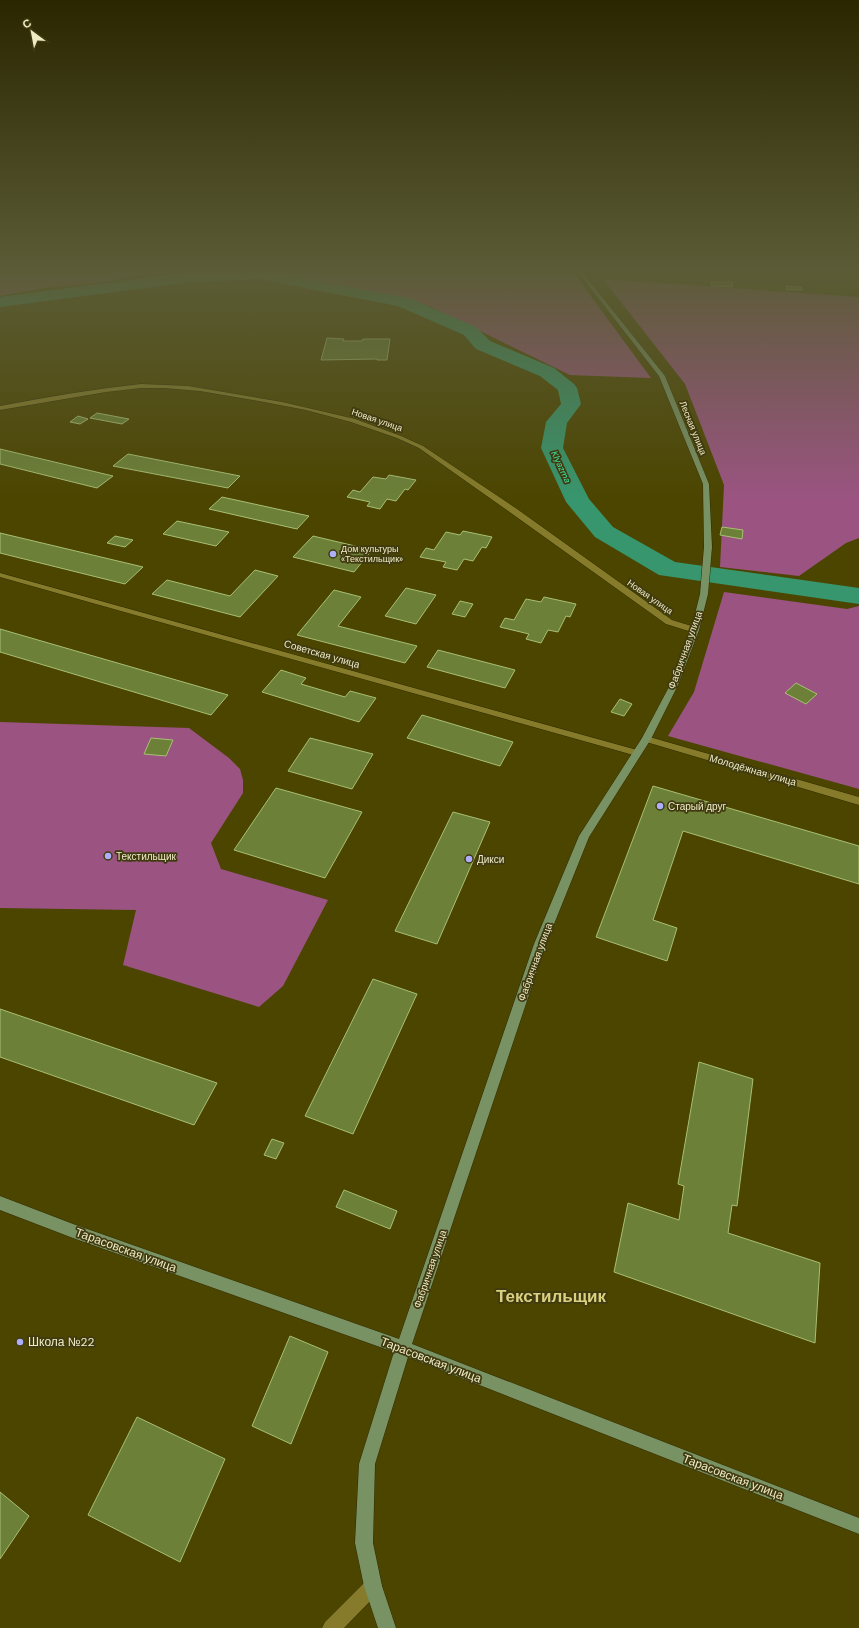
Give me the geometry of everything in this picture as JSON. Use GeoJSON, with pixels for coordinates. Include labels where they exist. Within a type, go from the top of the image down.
{"type":"FeatureCollection","features":[{"type":"Feature","properties":{"kind":"street","name":"Лесная улица"},"geometry":{"type":"LineString","coordinates":[[640,348],[662,376],[706,484],[708,546],[704,594]]}},
{"type":"Feature","properties":{"kind":"street","name":"Новая улица"},"geometry":{"type":"LineString","coordinates":[[0,408],[142,386],[168,386],[216,392],[292,405],[362,424],[405,439],[421,447],[514,511],[669,622],[694,630]]}},
{"type":"Feature","properties":{"kind":"street","name":"Советская улица"},"geometry":{"type":"LineString","coordinates":[[0,575],[637,753]]}},
{"type":"Feature","properties":{"kind":"street","name":"Фабричная улица"},"geometry":{"type":"LineString","coordinates":[[387,1628],[373,1586],[364,1543],[367,1464],[403,1348],[533,962],[584,836],[646,739],[674,685],[694,630],[704,594]]}},
{"type":"Feature","properties":{"kind":"street","name":"Молодёжная улица"},"geometry":{"type":"LineString","coordinates":[[646,739],[859,801]]}},
{"type":"Feature","properties":{"kind":"street","name":"Тарасовская улица"},"geometry":{"type":"LineString","coordinates":[[0,1203],[74,1231],[403,1348],[859,1526]]}},
{"type":"Feature","properties":{"kind":"street"},"geometry":{"type":"LineString","coordinates":[[331,1628],[373,1586]]}},
{"type":"Feature","properties":{"kind":"shaded area"},"geometry":{"type":"Polygon","coordinates":[[[515,348],[629,348],[651,378],[570,375],[515,348]]]}},
{"type":"Feature","properties":{"kind":"shaded area"},"geometry":{"type":"Polygon","coordinates":[[[657,348],[859,348],[859,538],[846,543],[799,576],[720,567],[724,485],[685,384],[657,348]]]}},
{"type":"Feature","properties":{"kind":"shaded area"},"geometry":{"type":"Polygon","coordinates":[[[724,592],[847,609],[859,606],[859,789],[668,736],[694,692],[724,592]]]}},
{"type":"Feature","properties":{"kind":"shaded area","name":"Текстильщик"},"geometry":{"type":"Polygon","coordinates":[[[0,722],[189,728],[229,758],[240,769],[243,780],[243,793],[211,843],[221,869],[328,900],[283,986],[259,1007],[123,965],[136,910],[0,908],[0,722]]]}},
{"type":"Feature","properties":{"kind":"building"},"geometry":{"type":"Polygon","coordinates":[[[324,348],[389,348],[387,360],[321,360],[324,348]]]}},
{"type":"Feature","properties":{"kind":"building"},"geometry":{"type":"Polygon","coordinates":[[[97,413],[129,419],[122,424],[90,418],[97,413]]]}},
{"type":"Feature","properties":{"kind":"building"},"geometry":{"type":"Polygon","coordinates":[[[78,416],[88,419],[80,424],[70,422],[78,416]]]}},
{"type":"Feature","properties":{"kind":"building"},"geometry":{"type":"Polygon","coordinates":[[[0,449],[113,476],[97,488],[0,464],[0,449]]]}},
{"type":"Feature","properties":{"kind":"building"},"geometry":{"type":"Polygon","coordinates":[[[128,454],[240,476],[228,488],[113,466],[128,454]]]}},
{"type":"Feature","properties":{"kind":"building"},"geometry":{"type":"Polygon","coordinates":[[[389,475],[416,480],[408,490],[405,489],[396,501],[387,499],[380,509],[367,506],[370,502],[347,497],[353,490],[360,492],[373,477],[386,479],[389,475]]]}},
{"type":"Feature","properties":{"kind":"building"},"geometry":{"type":"Polygon","coordinates":[[[222,497],[309,516],[297,529],[209,509],[222,497]]]}},
{"type":"Feature","properties":{"kind":"building"},"geometry":{"type":"Polygon","coordinates":[[[177,521],[229,532],[216,546],[163,534],[177,521]]]}},
{"type":"Feature","properties":{"kind":"building"},"geometry":{"type":"Polygon","coordinates":[[[722,527],[743,530],[742,539],[720,535],[722,527]]]}},
{"type":"Feature","properties":{"kind":"building"},"geometry":{"type":"Polygon","coordinates":[[[463,531],[492,537],[486,548],[482,547],[473,561],[464,559],[457,570],[443,567],[446,562],[420,557],[426,548],[434,550],[446,532],[460,535],[463,531]]]}},
{"type":"Feature","properties":{"kind":"building"},"geometry":{"type":"Polygon","coordinates":[[[0,533],[143,567],[125,584],[0,553],[0,533]]]}},
{"type":"Feature","properties":{"kind":"building"},"geometry":{"type":"Polygon","coordinates":[[[115,536],[133,540],[125,547],[107,543],[115,536]]]}},
{"type":"Feature","properties":{"kind":"building","name":"Дом культуры «Текстильщик»"},"geometry":{"type":"Polygon","coordinates":[[[313,536],[372,550],[354,572],[293,557],[313,536]]]}},
{"type":"Feature","properties":{"kind":"building"},"geometry":{"type":"Polygon","coordinates":[[[255,570],[278,576],[240,617],[152,594],[167,580],[230,596],[255,570]]]}},
{"type":"Feature","properties":{"kind":"building"},"geometry":{"type":"Polygon","coordinates":[[[406,588],[436,595],[416,624],[385,616],[406,588]]]}},
{"type":"Feature","properties":{"kind":"building"},"geometry":{"type":"Polygon","coordinates":[[[334,590],[361,597],[338,626],[417,646],[405,663],[297,635],[334,590]]]}},
{"type":"Feature","properties":{"kind":"building"},"geometry":{"type":"Polygon","coordinates":[[[544,597],[576,604],[570,617],[566,616],[558,632],[548,630],[541,643],[526,639],[529,634],[500,627],[505,618],[514,620],[526,599],[541,602],[544,597]]]}},
{"type":"Feature","properties":{"kind":"building"},"geometry":{"type":"Polygon","coordinates":[[[460,601],[473,604],[465,617],[452,614],[460,601]]]}},
{"type":"Feature","properties":{"kind":"building"},"geometry":{"type":"Polygon","coordinates":[[[0,629],[228,695],[211,715],[0,652],[0,629]]]}},
{"type":"Feature","properties":{"kind":"building"},"geometry":{"type":"Polygon","coordinates":[[[438,650],[515,670],[505,688],[427,667],[438,650]]]}},
{"type":"Feature","properties":{"kind":"building"},"geometry":{"type":"Polygon","coordinates":[[[281,670],[306,678],[301,684],[345,697],[350,691],[376,698],[359,722],[262,692],[281,670]]]}},
{"type":"Feature","properties":{"kind":"building"},"geometry":{"type":"Polygon","coordinates":[[[796,683],[817,694],[806,704],[785,693],[796,683]]]}},
{"type":"Feature","properties":{"kind":"building"},"geometry":{"type":"Polygon","coordinates":[[[620,699],[632,704],[624,716],[611,712],[620,699]]]}},
{"type":"Feature","properties":{"kind":"building"},"geometry":{"type":"Polygon","coordinates":[[[422,715],[513,742],[500,766],[407,738],[422,715]]]}},
{"type":"Feature","properties":{"kind":"building"},"geometry":{"type":"Polygon","coordinates":[[[151,738],[173,740],[166,756],[144,754],[151,738]]]}},
{"type":"Feature","properties":{"kind":"building"},"geometry":{"type":"Polygon","coordinates":[[[310,738],[373,754],[352,789],[288,771],[310,738]]]}},
{"type":"Feature","properties":{"kind":"building"},"geometry":{"type":"Polygon","coordinates":[[[653,786],[859,846],[859,884],[683,831],[653,920],[677,928],[667,961],[596,937],[653,786]]]}},
{"type":"Feature","properties":{"kind":"building"},"geometry":{"type":"Polygon","coordinates":[[[276,788],[362,812],[325,878],[234,850],[276,788]]]}},
{"type":"Feature","properties":{"kind":"building"},"geometry":{"type":"Polygon","coordinates":[[[453,812],[490,822],[437,944],[395,931],[453,812]]]}},
{"type":"Feature","properties":{"kind":"building"},"geometry":{"type":"Polygon","coordinates":[[[373,979],[417,994],[353,1134],[305,1116],[373,979]]]}},
{"type":"Feature","properties":{"kind":"building"},"geometry":{"type":"Polygon","coordinates":[[[0,1009],[217,1083],[194,1125],[0,1057],[0,1009]]]}},
{"type":"Feature","properties":{"kind":"building"},"geometry":{"type":"Polygon","coordinates":[[[699,1062],[753,1079],[737,1206],[732,1205],[728,1233],[820,1263],[815,1343],[614,1272],[628,1203],[679,1220],[684,1186],[678,1184],[699,1062]]]}},
{"type":"Feature","properties":{"kind":"building"},"geometry":{"type":"Polygon","coordinates":[[[272,1139],[284,1143],[276,1159],[264,1155],[272,1139]]]}},
{"type":"Feature","properties":{"kind":"building"},"geometry":{"type":"Polygon","coordinates":[[[344,1190],[397,1211],[390,1229],[336,1207],[344,1190]]]}},
{"type":"Feature","properties":{"kind":"building"},"geometry":{"type":"Polygon","coordinates":[[[290,1336],[328,1352],[291,1444],[252,1426],[290,1336]]]}},
{"type":"Feature","properties":{"kind":"building"},"geometry":{"type":"Polygon","coordinates":[[[137,1417],[225,1459],[180,1562],[88,1515],[137,1417]]]}},
{"type":"Feature","properties":{"kind":"building"},"geometry":{"type":"Polygon","coordinates":[[[0,1492],[29,1516],[0,1559],[0,1492]]]}},
{"type":"Feature","properties":{"kind":"waterway","name":"Klyazma"},"geometry":{"type":"LineString","coordinates":[[490,348],[547,372],[567,388],[571,404],[557,422],[552,448],[578,502],[604,532],[668,569],[859,596]]}},
{"type":"Feature","properties":{"kind":"place","name":"Дом культуры «Текстильщик»"},"geometry":{"type":"Point","coordinates":[333,554]}},
{"type":"Feature","properties":{"kind":"place","name":"Старый друг"},"geometry":{"type":"Point","coordinates":[660,806]}},
{"type":"Feature","properties":{"kind":"place","name":"Текстильщик"},"geometry":{"type":"Point","coordinates":[108,856]}},
{"type":"Feature","properties":{"kind":"place","name":"Дикси"},"geometry":{"type":"Point","coordinates":[469,859]}},
{"type":"Feature","properties":{"kind":"place","name":"Школа №22"},"geometry":{"type":"Point","coordinates":[20,1342]}},
{"type":"Feature","properties":{"kind":"district","name":"Текстильщик"},"geometry":{"type":"Point","coordinates":[551,1296]}}]}
